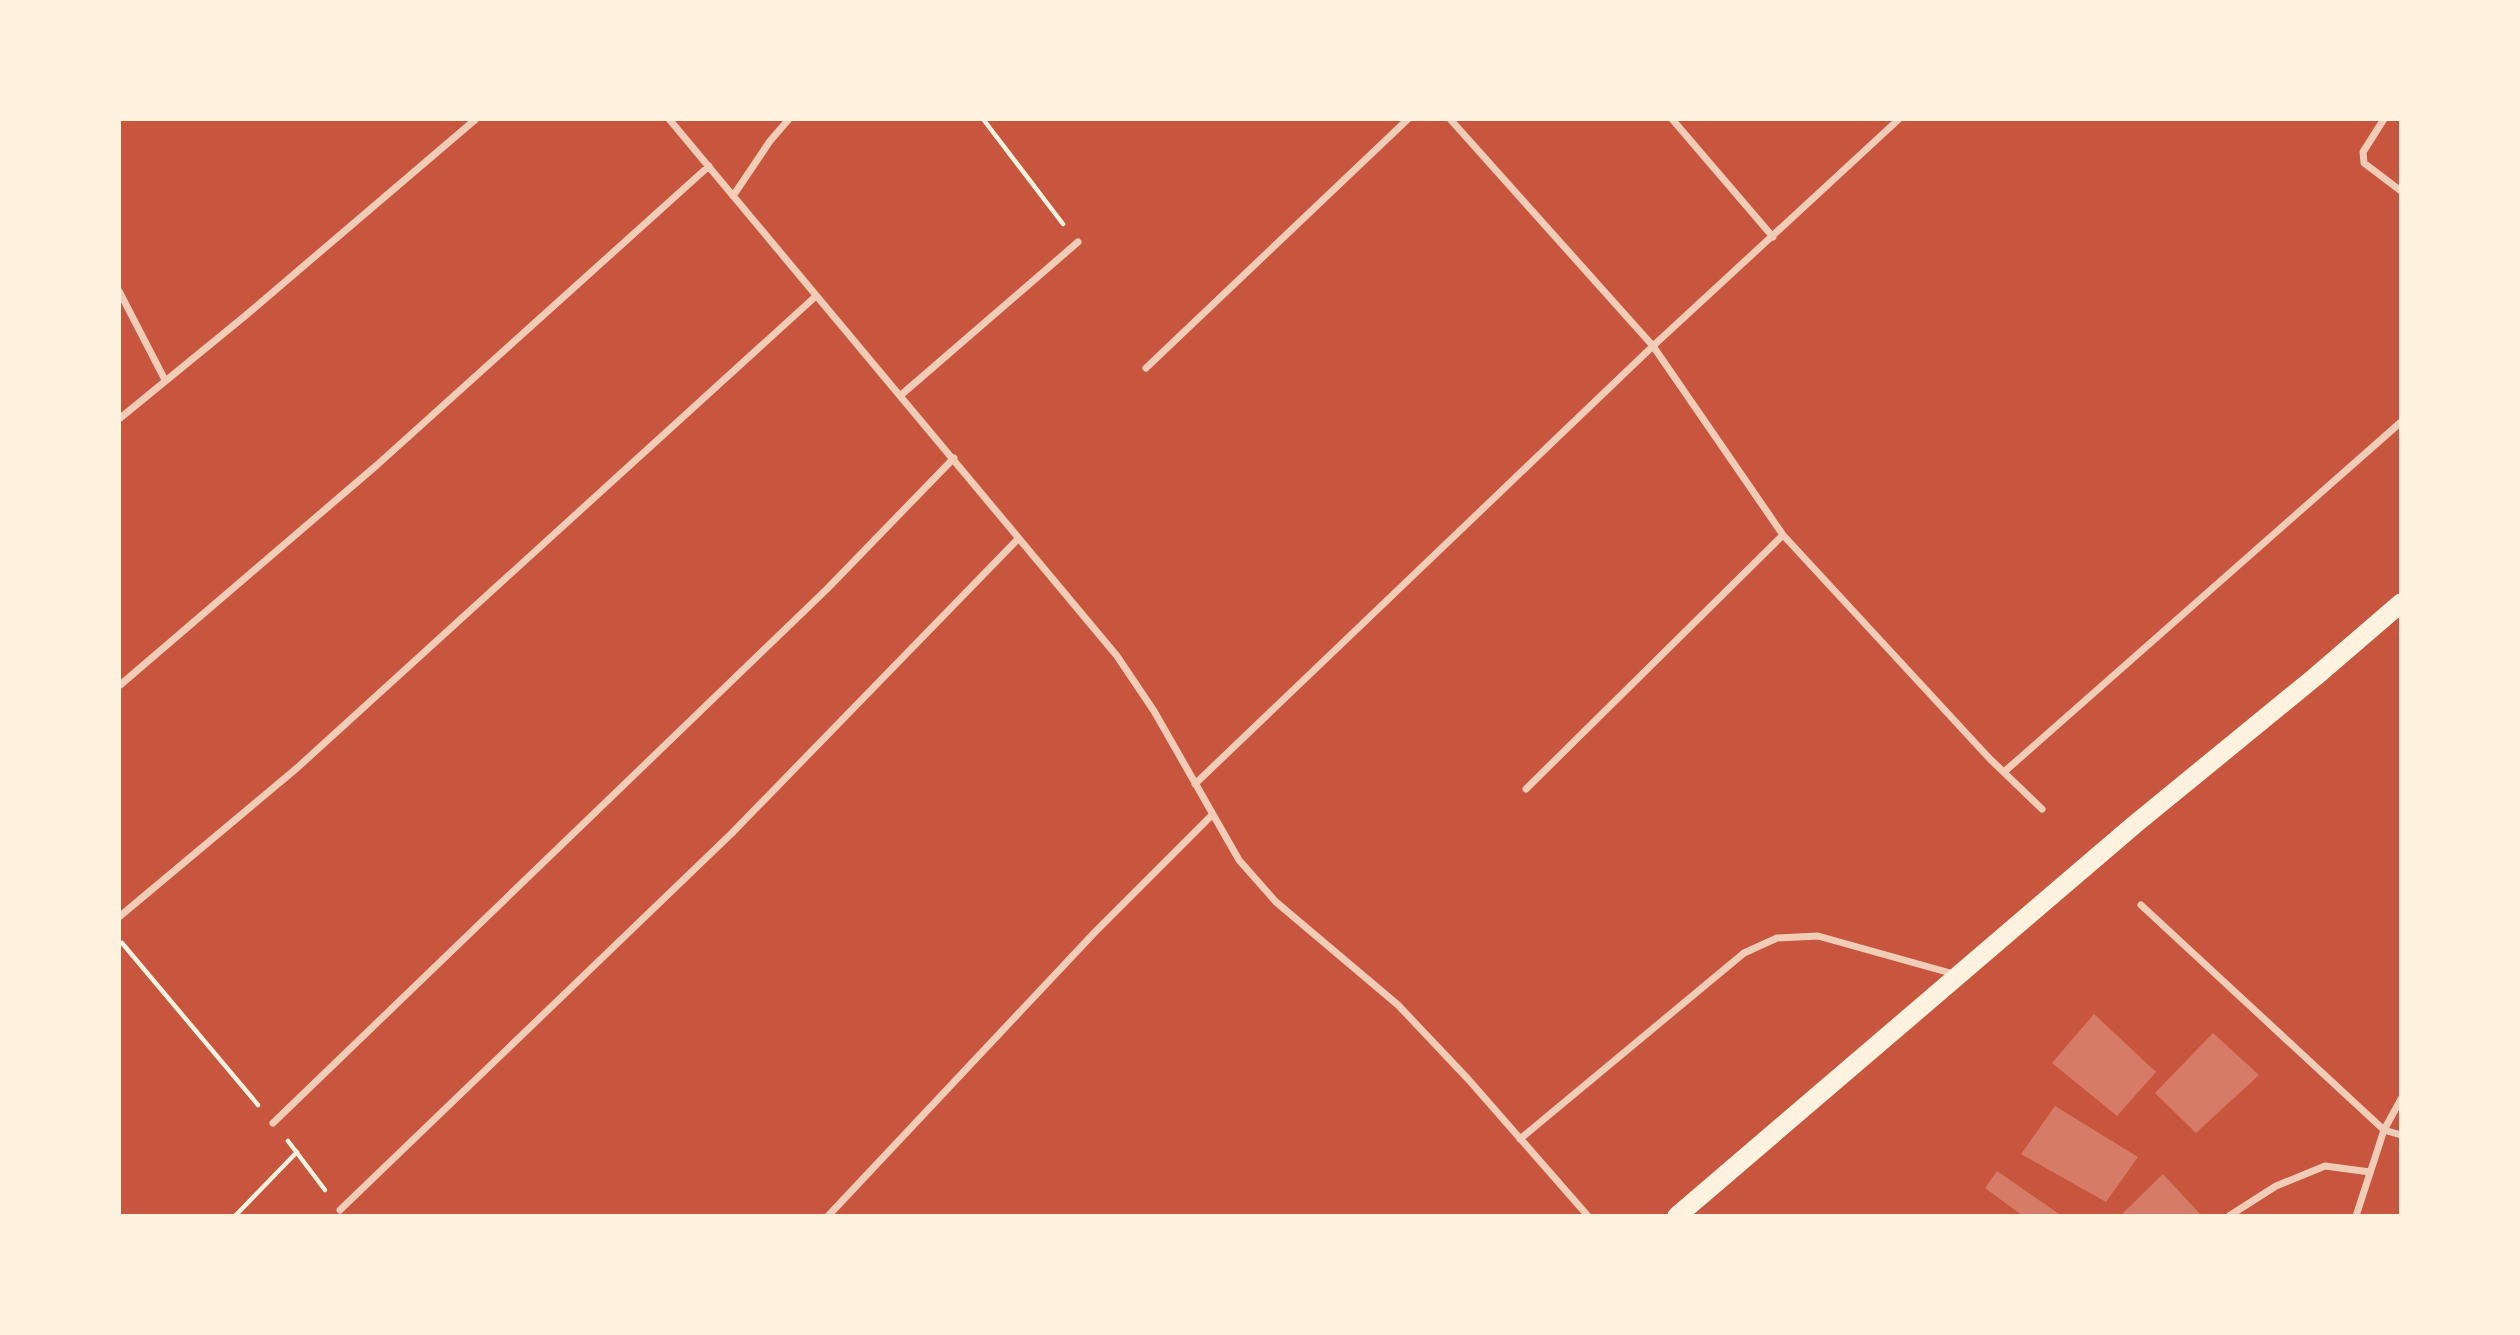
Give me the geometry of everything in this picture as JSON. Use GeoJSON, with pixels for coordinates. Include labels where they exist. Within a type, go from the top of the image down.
{"type":"FeatureCollection","features":[{"type":"Feature","properties":{"kind":"highway"},"geometry":{"type":"LineString","coordinates":[[1676,1216],[2134,825],[2401,603]]}},
{"type":"Feature","properties":{"kind":"street"},"geometry":{"type":"LineString","coordinates":[[119,419],[245,316],[476,119]]}},
{"type":"Feature","properties":{"kind":"street"},"geometry":{"type":"LineString","coordinates":[[669,119],[1117,656],[1154,711],[1239,860],[1276,902],[1398,1005],[1468,1079],[1588,1216]]}},
{"type":"Feature","properties":{"kind":"street"},"geometry":{"type":"LineString","coordinates":[[733,196],[770,141],[789,119]]}},
{"type":"Feature","properties":{"kind":"street"},"geometry":{"type":"LineString","coordinates":[[1146,368],[1408,119]]}},
{"type":"Feature","properties":{"kind":"street"},"geometry":{"type":"LineString","coordinates":[[1450,119],[1653,346],[1783,536],[2004,772],[2042,809]]}},
{"type":"Feature","properties":{"kind":"street"},"geometry":{"type":"LineString","coordinates":[[1672,119],[1773,237]]}},
{"type":"Feature","properties":{"kind":"street"},"geometry":{"type":"LineString","coordinates":[[1195,784],[1653,346],[1899,119]]}},
{"type":"Feature","properties":{"kind":"street"},"geometry":{"type":"LineString","coordinates":[[2384,119],[2363,152],[2364,163],[2401,191]]}},
{"type":"Feature","properties":{"kind":"street"},"geometry":{"type":"LineString","coordinates":[[119,687],[377,465],[709,166]]}},
{"type":"Feature","properties":{"kind":"street"},"geometry":{"type":"LineString","coordinates":[[901,395],[1078,242]]}},
{"type":"Feature","properties":{"kind":"street"},"geometry":{"type":"LineString","coordinates":[[119,291],[165,380]]}},
{"type":"Feature","properties":{"kind":"street"},"geometry":{"type":"LineString","coordinates":[[119,917],[297,768],[816,296]]}},
{"type":"Feature","properties":{"kind":"street"},"geometry":{"type":"LineString","coordinates":[[2004,772],[2401,422]]}},
{"type":"Feature","properties":{"kind":"street"},"geometry":{"type":"LineString","coordinates":[[273,1123],[817,599],[954,458]]}},
{"type":"Feature","properties":{"kind":"street"},"geometry":{"type":"LineString","coordinates":[[1525,789],[1783,536]]}},
{"type":"Feature","properties":{"kind":"street"},"geometry":{"type":"LineString","coordinates":[[340,1210],[732,833],[1018,539]]}},
{"type":"Feature","properties":{"kind":"street"},"geometry":{"type":"LineString","coordinates":[[828,1216],[1095,932],[1212,815]]}},
{"type":"Feature","properties":{"kind":"street"},"geometry":{"type":"LineString","coordinates":[[2141,905],[2384,1130],[2401,1135]]}},
{"type":"Feature","properties":{"kind":"street"},"geometry":{"type":"LineString","coordinates":[[1520,1139],[1744,953],[1777,937],[1818,936],[1958,975]]}},
{"type":"Feature","properties":{"kind":"street"},"geometry":{"type":"LineString","coordinates":[[2356,1216],[2384,1130],[2401,1098]]}},
{"type":"Feature","properties":{"kind":"street"},"geometry":{"type":"LineString","coordinates":[[2229,1216],[2276,1186],[2325,1166],[2370,1172]]}},
{"type":"Feature","properties":{"kind":"path"},"geometry":{"type":"LineString","coordinates":[[983,119],[1078,242]]}},
{"type":"Feature","properties":{"kind":"path"},"geometry":{"type":"LineString","coordinates":[[119,939],[297,1152],[340,1210]]}},
{"type":"Feature","properties":{"kind":"path"},"geometry":{"type":"LineString","coordinates":[[235,1216],[297,1152]]}},
{"type":"Feature","properties":{"kind":"building"},"geometry":{"type":"Polygon","coordinates":[[[2094,1014],[2156,1072],[2117,1116],[2052,1063],[2094,1014]]]}},
{"type":"Feature","properties":{"kind":"building"},"geometry":{"type":"Polygon","coordinates":[[[2213,1033],[2259,1075],[2196,1133],[2155,1093],[2213,1033]]]}},
{"type":"Feature","properties":{"kind":"building"},"geometry":{"type":"Polygon","coordinates":[[[2055,1106],[2138,1157],[2106,1202],[2021,1154],[2055,1106]]]}},
{"type":"Feature","properties":{"kind":"building"},"geometry":{"type":"Polygon","coordinates":[[[1997,1171],[2062,1216],[2023,1216],[1985,1188],[1997,1171]]]}},
{"type":"Feature","properties":{"kind":"building"},"geometry":{"type":"Polygon","coordinates":[[[2163,1174],[2202,1216],[2120,1216],[2163,1174]]]}}]}
